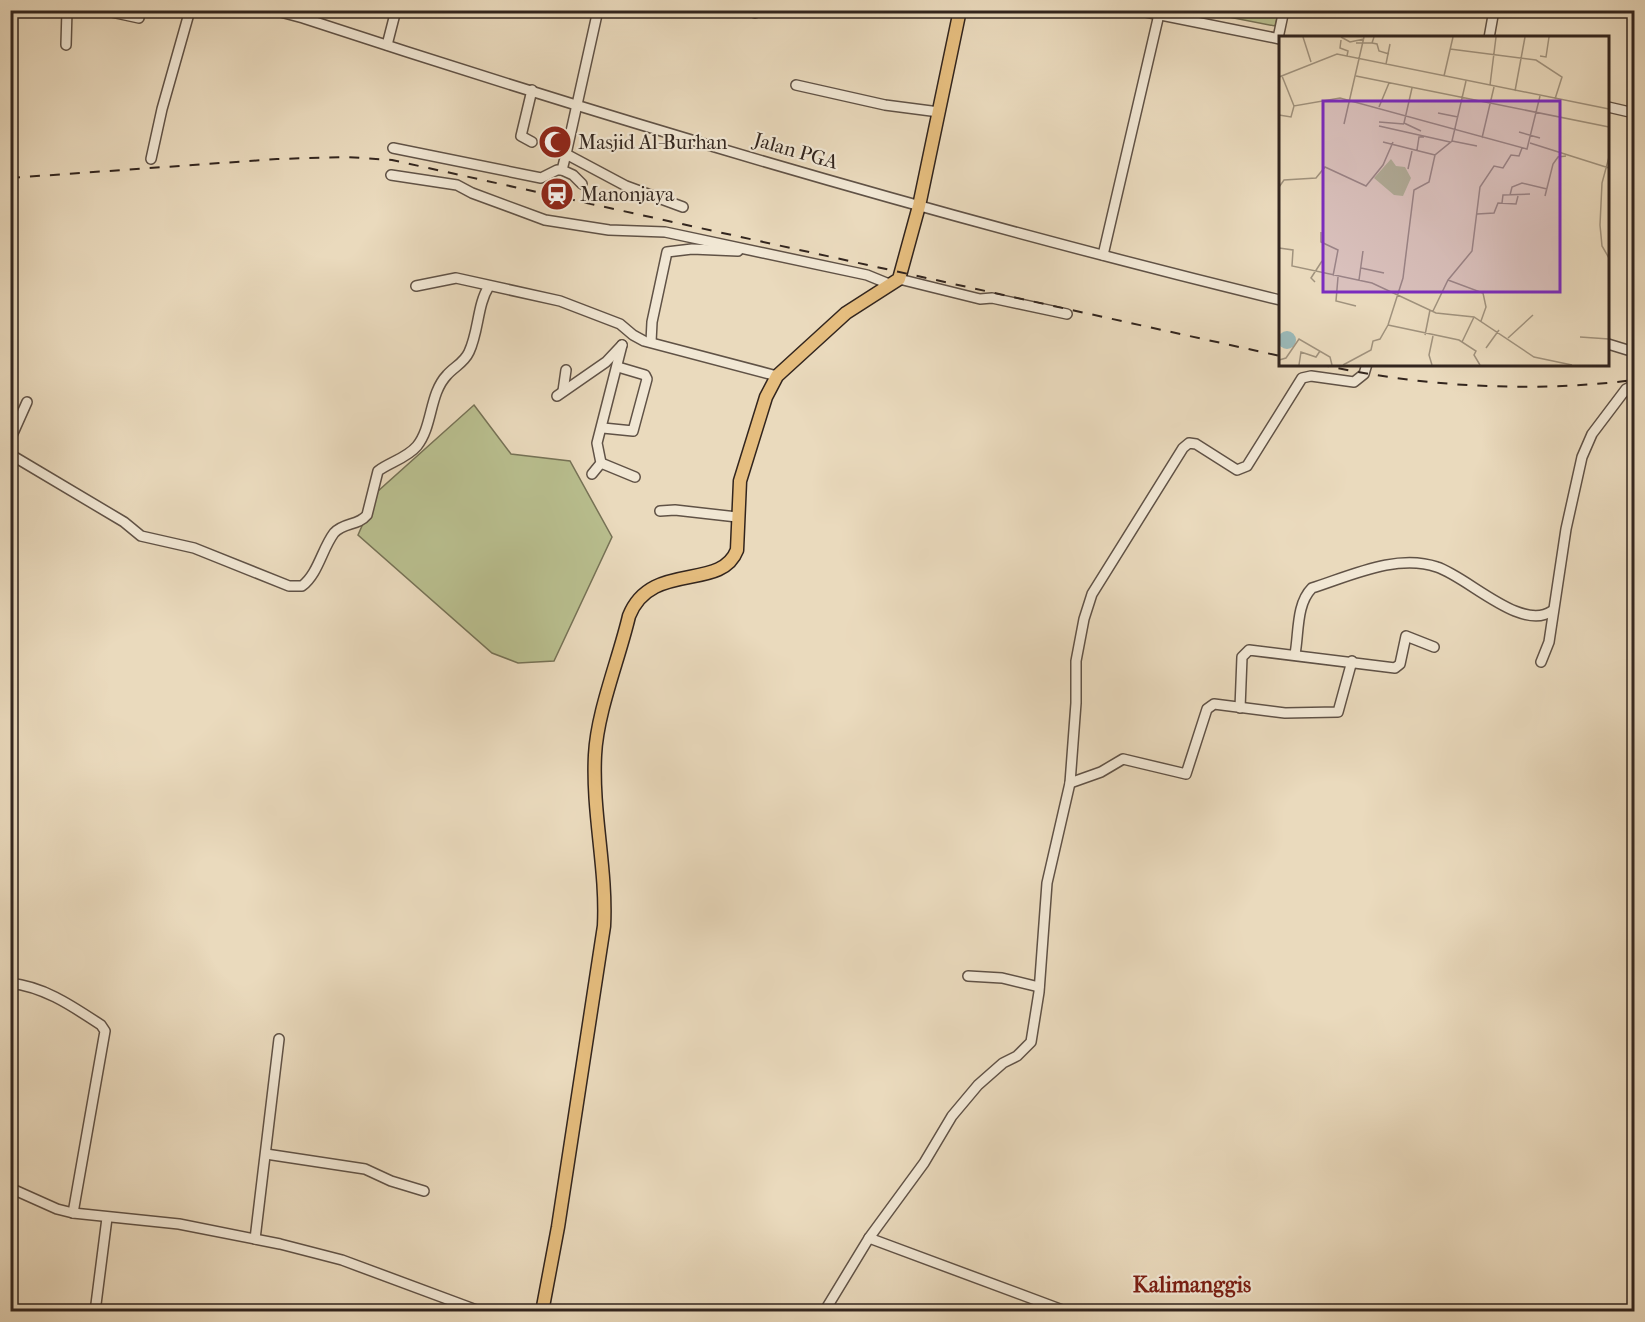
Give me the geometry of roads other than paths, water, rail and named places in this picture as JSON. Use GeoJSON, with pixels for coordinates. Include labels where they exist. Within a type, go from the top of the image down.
{"type":"FeatureCollection","features":[{"type":"Feature","properties":{"kind":"main road"},"geometry":{"type":"LineString","coordinates":[[542,1311],[558,1227],[604,926],[606,892],[594,778],[595,752],[634,602],[654,586],[717,570],[734,559],[737,550],[740,481],[766,397],[777,376],[846,313],[894,281],[919,206],[960,10]]}},
{"type":"Feature","properties":{"kind":"street"},"geometry":{"type":"LineString","coordinates":[[66,45],[67,10]]}},
{"type":"Feature","properties":{"kind":"street"},"geometry":{"type":"LineString","coordinates":[[102,10],[139,18]]}},
{"type":"Feature","properties":{"kind":"street"},"geometry":{"type":"LineString","coordinates":[[151,159],[162,109],[190,10]]}},
{"type":"Feature","properties":{"kind":"street","name":"Jalan PGA"},"geometry":{"type":"LineString","coordinates":[[273,10],[577,105],[919,206],[1279,299]]}},
{"type":"Feature","properties":{"kind":"street"},"geometry":{"type":"LineString","coordinates":[[387,45],[396,10]]}},
{"type":"Feature","properties":{"kind":"street"},"geometry":{"type":"LineString","coordinates":[[562,170],[598,10]]}},
{"type":"Feature","properties":{"kind":"street"},"geometry":{"type":"LineString","coordinates":[[1136,10],[1160,13],[1279,39]]}},
{"type":"Feature","properties":{"kind":"street"},"geometry":{"type":"LineString","coordinates":[[1280,36],[1284,10]]}},
{"type":"Feature","properties":{"kind":"street"},"geometry":{"type":"LineString","coordinates":[[1489,36],[1494,10]]}},
{"type":"Feature","properties":{"kind":"street"},"geometry":{"type":"LineString","coordinates":[[1102,255],[1160,13]]}},
{"type":"Feature","properties":{"kind":"street"},"geometry":{"type":"LineString","coordinates":[[796,85],[885,105],[939,112]]}},
{"type":"Feature","properties":{"kind":"street"},"geometry":{"type":"LineString","coordinates":[[532,90],[521,136],[532,142]]}},
{"type":"Feature","properties":{"kind":"street"},"geometry":{"type":"LineString","coordinates":[[1609,107],[1635,113]]}},
{"type":"Feature","properties":{"kind":"street"},"geometry":{"type":"LineString","coordinates":[[393,148],[541,178],[562,170],[573,175],[582,184]]}},
{"type":"Feature","properties":{"kind":"street"},"geometry":{"type":"LineString","coordinates":[[566,154],[626,186],[683,207]]}},
{"type":"Feature","properties":{"kind":"street"},"geometry":{"type":"LineString","coordinates":[[391,175],[457,185],[472,193],[544,220],[609,230],[665,232],[980,299],[992,298],[1067,314]]}},
{"type":"Feature","properties":{"kind":"street"},"geometry":{"type":"LineString","coordinates":[[651,342],[652,322],[667,252],[692,249],[720,252],[746,251]]}},
{"type":"Feature","properties":{"kind":"street"},"geometry":{"type":"LineString","coordinates":[[416,286],[453,278],[582,308],[620,324],[633,335],[651,342],[777,376]]}},
{"type":"Feature","properties":{"kind":"street"},"geometry":{"type":"LineString","coordinates":[[11,457],[124,522],[141,536],[179,543],[289,586],[302,586],[309,580],[327,544],[337,530],[363,520],[367,515],[378,471],[393,460],[408,454],[418,445],[435,395],[447,374],[456,368],[470,351],[489,286]]}},
{"type":"Feature","properties":{"kind":"street"},"geometry":{"type":"LineString","coordinates":[[566,370],[560,393],[606,363],[633,335]]}},
{"type":"Feature","properties":{"kind":"street"},"geometry":{"type":"LineString","coordinates":[[1609,344],[1635,352]]}},
{"type":"Feature","properties":{"kind":"street"},"geometry":{"type":"LineString","coordinates":[[601,463],[597,443],[603,428],[622,345]]}},
{"type":"Feature","properties":{"kind":"street"},"geometry":{"type":"LineString","coordinates":[[824,1311],[869,1238],[924,1163],[951,1116],[978,1084],[1003,1063],[1017,1056],[1031,1042],[1039,987],[1047,883],[1070,783],[1076,703],[1076,661],[1092,594],[1183,448],[1189,443],[1196,444],[1237,470],[1243,469],[1302,378],[1311,375],[1354,382],[1364,374],[1366,366]]}},
{"type":"Feature","properties":{"kind":"street"},"geometry":{"type":"LineString","coordinates":[[603,428],[632,432],[647,379],[645,375],[618,367]]}},
{"type":"Feature","properties":{"kind":"street"},"geometry":{"type":"LineString","coordinates":[[1541,662],[1549,642],[1566,529],[1582,457],[1592,434],[1626,389],[1635,385]]}},
{"type":"Feature","properties":{"kind":"street"},"geometry":{"type":"LineString","coordinates":[[10,440],[27,402]]}},
{"type":"Feature","properties":{"kind":"street"},"geometry":{"type":"LineString","coordinates":[[592,474],[601,463]]}},
{"type":"Feature","properties":{"kind":"street"},"geometry":{"type":"LineString","coordinates":[[601,463],[635,477]]}},
{"type":"Feature","properties":{"kind":"street"},"geometry":{"type":"LineString","coordinates":[[660,511],[675,510],[737,517]]}},
{"type":"Feature","properties":{"kind":"street"},"geometry":{"type":"LineString","coordinates":[[1295,654],[1303,601],[1312,588],[1383,566],[1410,562],[1437,566],[1501,604],[1526,615],[1544,617],[1552,611]]}},
{"type":"Feature","properties":{"kind":"street"},"geometry":{"type":"LineString","coordinates":[[1240,708],[1242,660],[1245,652],[1253,649],[1398,667],[1406,636],[1434,647]]}},
{"type":"Feature","properties":{"kind":"street"},"geometry":{"type":"LineString","coordinates":[[1070,783],[1101,772],[1123,759],[1186,774],[1209,707],[1217,704],[1285,713],[1338,712],[1352,661]]}},
{"type":"Feature","properties":{"kind":"street"},"geometry":{"type":"LineString","coordinates":[[968,976],[1002,978],[1039,987]]}},
{"type":"Feature","properties":{"kind":"street"},"geometry":{"type":"LineString","coordinates":[[10,983],[31,986],[54,995],[101,1025],[105,1031],[74,1214]]}},
{"type":"Feature","properties":{"kind":"street"},"geometry":{"type":"LineString","coordinates":[[255,1239],[279,1039]]}},
{"type":"Feature","properties":{"kind":"street"},"geometry":{"type":"LineString","coordinates":[[266,1154],[365,1169],[391,1181],[424,1191]]}},
{"type":"Feature","properties":{"kind":"street"},"geometry":{"type":"LineString","coordinates":[[10,1188],[74,1214],[179,1224],[342,1260],[482,1311]]}},
{"type":"Feature","properties":{"kind":"street"},"geometry":{"type":"LineString","coordinates":[[95,1311],[107,1218]]}},
{"type":"Feature","properties":{"kind":"street"},"geometry":{"type":"LineString","coordinates":[[869,1238],[1068,1311]]}},
{"type":"Feature","properties":{"kind":"railway"},"geometry":{"type":"LineString","coordinates":[[10,178],[277,159],[347,157],[392,160],[1279,356]]}},
{"type":"Feature","properties":{"kind":"railway"},"geometry":{"type":"LineString","coordinates":[[1328,366],[1396,378],[1476,386],[1556,386],[1634,380]]}},
{"type":"Feature","properties":{"kind":"place","name":"Masjid Al-Burhan"},"geometry":{"type":"Point","coordinates":[555,142]}},
{"type":"Feature","properties":{"kind":"place","name":"Manonjaya"},"geometry":{"type":"Point","coordinates":[557,194]}},
{"type":"Feature","properties":{"kind":"district","name":"Kalimanggis"},"geometry":{"type":"Point","coordinates":[1192,1285]}}]}
